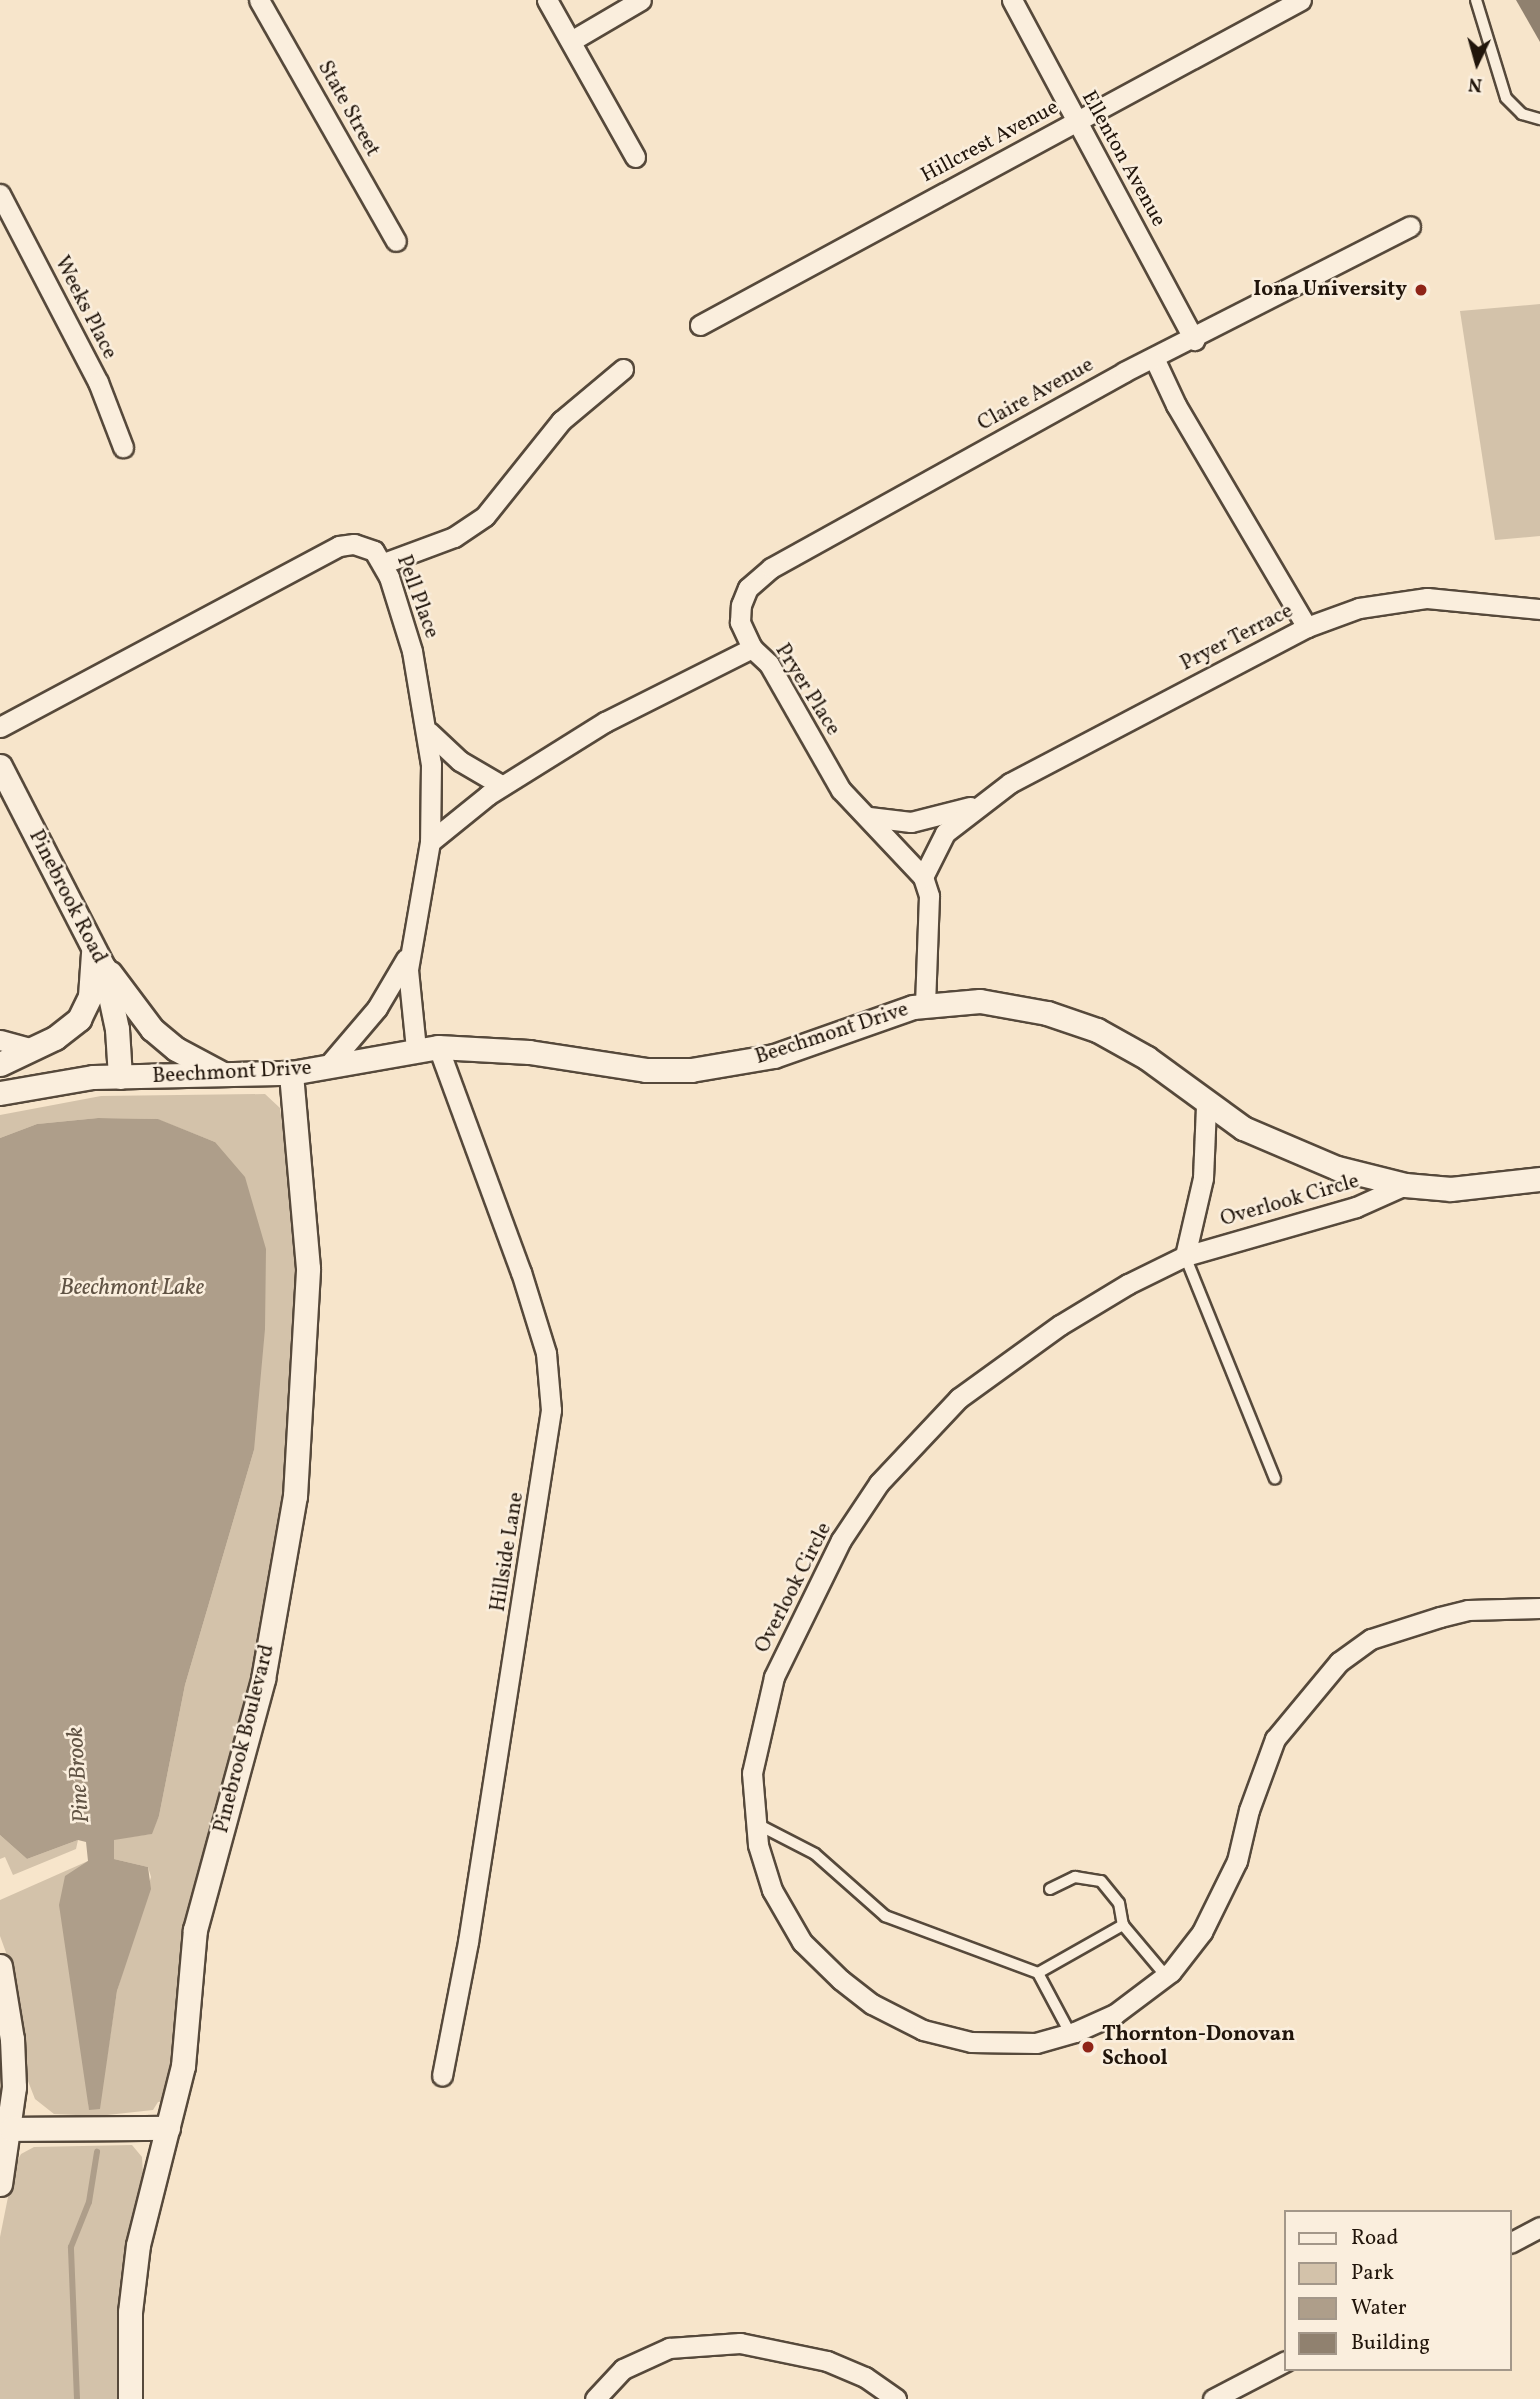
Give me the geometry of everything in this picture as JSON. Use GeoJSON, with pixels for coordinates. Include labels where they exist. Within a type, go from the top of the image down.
{"type":"FeatureCollection","features":[{"type":"Feature","properties":{"kind":"street","name":"State Street"},"geometry":{"type":"LineString","coordinates":[[259,0],[396,240]]}},
{"type":"Feature","properties":{"kind":"street"},"geometry":{"type":"LineString","coordinates":[[547,0],[635,158]]}},
{"type":"Feature","properties":{"kind":"street"},"geometry":{"type":"LineString","coordinates":[[571,41],[641,0]]}},
{"type":"Feature","properties":{"kind":"street","name":"Ellenton Avenue"},"geometry":{"type":"LineString","coordinates":[[1012,0],[1194,340]]}},
{"type":"Feature","properties":{"kind":"street","name":"Hillcrest Avenue"},"geometry":{"type":"LineString","coordinates":[[700,325],[1293,2]]}},
{"type":"Feature","properties":{"kind":"street","name":"Weeks Place"},"geometry":{"type":"LineString","coordinates":[[0,194],[98,382],[123,447]]}},
{"type":"Feature","properties":{"kind":"street","name":"Claire Avenue"},"geometry":{"type":"LineString","coordinates":[[752,648],[740,622],[741,605],[748,588],[771,568],[1124,372],[1155,360],[1410,226]]}},
{"type":"Feature","properties":{"kind":"street"},"geometry":{"type":"LineString","coordinates":[[1155,360],[1176,405],[1307,627]]}},
{"type":"Feature","properties":{"kind":"street"},"geometry":{"type":"LineString","coordinates":[[384,563],[454,537],[485,516],[561,421],[623,369]]}},
{"type":"Feature","properties":{"kind":"street","name":"Pell Place"},"geometry":{"type":"LineString","coordinates":[[0,727],[339,546],[366,546],[384,563],[414,659],[429,732],[430,842],[410,951],[408,987],[427,1048]]}},
{"type":"Feature","properties":{"kind":"street","name":"Pryer Terrace"},"geometry":{"type":"LineString","coordinates":[[923,877],[945,833],[981,803],[1049,761],[1307,627],[1359,608],[1427,598],[1540,609]]}},
{"type":"Feature","properties":{"kind":"street","name":"Pryer Place"},"geometry":{"type":"LineString","coordinates":[[430,842],[502,786],[605,722],[752,648],[769,664],[841,790],[923,877]]}},
{"type":"Feature","properties":{"kind":"street"},"geometry":{"type":"LineString","coordinates":[[429,732],[460,761],[502,786]]}},
{"type":"Feature","properties":{"kind":"street","name":"Pinebrook Road"},"geometry":{"type":"LineString","coordinates":[[0,766],[96,951],[114,1012],[120,1077]]}},
{"type":"Feature","properties":{"kind":"street","name":"Pryer Terrace"},"geometry":{"type":"LineString","coordinates":[[868,817],[924,820],[981,803]]}},
{"type":"Feature","properties":{"kind":"street"},"geometry":{"type":"LineString","coordinates":[[923,877],[929,895],[925,1004]]}},
{"type":"Feature","properties":{"kind":"street"},"geometry":{"type":"LineString","coordinates":[[0,1064],[66,1031],[84,1012],[90,996],[96,951]]}},
{"type":"Feature","properties":{"kind":"street"},"geometry":{"type":"LineString","coordinates":[[96,951],[152,1029],[190,1058],[227,1076]]}},
{"type":"Feature","properties":{"kind":"street","name":"Pell Place"},"geometry":{"type":"LineString","coordinates":[[326,1068],[377,1008],[410,951]]}},
{"type":"Feature","properties":{"kind":"street","name":"Beechmont Drive"},"geometry":{"type":"LineString","coordinates":[[0,1093],[47,1082],[120,1077],[291,1073],[427,1048],[528,1052],[626,1068],[691,1070],[775,1056],[925,1004],[995,1002],[1084,1024],[1131,1048],[1206,1105],[1286,1149],[1405,1185],[1451,1189],[1540,1179]]}},
{"type":"Feature","properties":{"kind":"street"},"geometry":{"type":"LineString","coordinates":[[0,1040],[34,1049]]}},
{"type":"Feature","properties":{"kind":"street","name":"Hillside Lane"},"geometry":{"type":"LineString","coordinates":[[427,1048],[522,1272],[546,1353],[551,1410],[470,1928],[442,2076]]}},
{"type":"Feature","properties":{"kind":"street","name":"Pinebrook Boulevard"},"geometry":{"type":"LineString","coordinates":[[130,2399],[130,2312],[138,2245],[186,2044],[195,1930],[262,1679],[295,1496],[308,1282],[291,1073]]}},
{"type":"Feature","properties":{"kind":"street","name":"Overlook Circle"},"geometry":{"type":"LineString","coordinates":[[1185,1256],[1203,1178],[1206,1105]]}},
{"type":"Feature","properties":{"kind":"street","name":"Overlook Circle"},"geometry":{"type":"LineString","coordinates":[[1405,1185],[1356,1207],[1185,1256],[1060,1325],[958,1398],[879,1483],[841,1540],[774,1677],[752,1773],[757,1824],[772,1890],[802,1942],[872,2004],[923,2030],[971,2042],[1036,2043],[1070,2033],[1115,2014],[1166,1976],[1202,1932],[1237,1861],[1249,1810],[1275,1739],[1339,1662],[1371,1639],[1440,1617],[1468,1610],[1540,1608]]}},
{"type":"Feature","properties":{"kind":"street"},"geometry":{"type":"LineString","coordinates":[[0,1966],[14,2061],[11,2129],[0,2184]]}},
{"type":"Feature","properties":{"kind":"street"},"geometry":{"type":"LineString","coordinates":[[11,2129],[168,2128]]}},
{"type":"Feature","properties":{"kind":"street"},"geometry":{"type":"LineString","coordinates":[[1512,2242],[1540,2227]]}},
{"type":"Feature","properties":{"kind":"street"},"geometry":{"type":"LineString","coordinates":[[595,2399],[623,2369],[669,2348],[740,2343],[827,2361],[865,2377],[896,2399]]}},
{"type":"Feature","properties":{"kind":"street"},"geometry":{"type":"LineString","coordinates":[[1213,2399],[1284,2362]]}},
{"type":"Feature","properties":{"kind":"lane"},"geometry":{"type":"LineString","coordinates":[[1476,0],[1506,98],[1521,114],[1540,119]]}},
{"type":"Feature","properties":{"kind":"lane"},"geometry":{"type":"LineString","coordinates":[[1185,1256],[1275,1479]]}},
{"type":"Feature","properties":{"kind":"lane"},"geometry":{"type":"LineString","coordinates":[[757,1824],[816,1854],[885,1916],[1038,1973],[1070,2033]]}},
{"type":"Feature","properties":{"kind":"lane"},"geometry":{"type":"LineString","coordinates":[[1050,1889],[1075,1877],[1101,1881],[1119,1903],[1123,1925],[1166,1976]]}},
{"type":"Feature","properties":{"kind":"lane"},"geometry":{"type":"LineString","coordinates":[[1038,1973],[1123,1925]]}},
{"type":"Feature","properties":{"kind":"green space"},"geometry":{"type":"Polygon","coordinates":[[[1540,304],[1540,536],[1495,540],[1460,311],[1540,304]]]}},
{"type":"Feature","properties":{"kind":"green space"},"geometry":{"type":"Polygon","coordinates":[[[265,1094],[280,1108],[298,1249],[288,1497],[266,1625],[166,2101],[158,2102],[153,2110],[98,2116],[54,2114],[35,2099],[26,2076],[8,1958],[0,1936],[0,1900],[88,1861],[82,2036],[89,2109],[99,2109],[117,1991],[151,1877],[148,1867],[114,1859],[114,1839],[151,1834],[159,1816],[185,1685],[254,1450],[215,1142],[157,1119],[98,1118],[37,1124],[0,1138],[0,1115],[101,1096],[265,1094]]]}},
{"type":"Feature","properties":{"kind":"green space"},"geometry":{"type":"Polygon","coordinates":[[[0,1835],[27,1859],[78,1840],[76,1849],[13,1875],[5,1857],[0,1859],[0,1835]]]}},
{"type":"Feature","properties":{"kind":"green space"},"geometry":{"type":"Polygon","coordinates":[[[132,2145],[142,2157],[143,2174],[122,2277],[119,2337],[123,2399],[0,2399],[0,2237],[14,2167],[21,2154],[34,2147],[132,2145]]]}},
{"type":"Feature","properties":{"kind":"water","name":"Beechmont Lake"},"geometry":{"type":"Polygon","coordinates":[[[98,1118],[158,1119],[215,1142],[245,1177],[266,1249],[265,1329],[254,1450],[185,1685],[159,1816],[152,1834],[114,1840],[114,1859],[148,1867],[151,1889],[117,1991],[100,2109],[89,2110],[59,1905],[65,1876],[88,1861],[86,1842],[78,1840],[27,1859],[0,1835],[0,1138],[37,1124],[98,1118]]]}},
{"type":"Feature","properties":{"kind":"building"},"geometry":{"type":"Polygon","coordinates":[[[1516,0],[1540,0],[1540,42],[1516,0]]]}},
{"type":"Feature","properties":{"kind":"waterway","name":"Pine Brook"},"geometry":{"type":"LineString","coordinates":[[77,2399],[71,2247],[89,2202],[97,2152]]}},
{"type":"Feature","properties":{"kind":"place","name":"Iona University"},"geometry":{"type":"Point","coordinates":[1421,290]}},
{"type":"Feature","properties":{"kind":"place","name":"Thornton-Donovan School"},"geometry":{"type":"Point","coordinates":[1088,2047]}}]}
